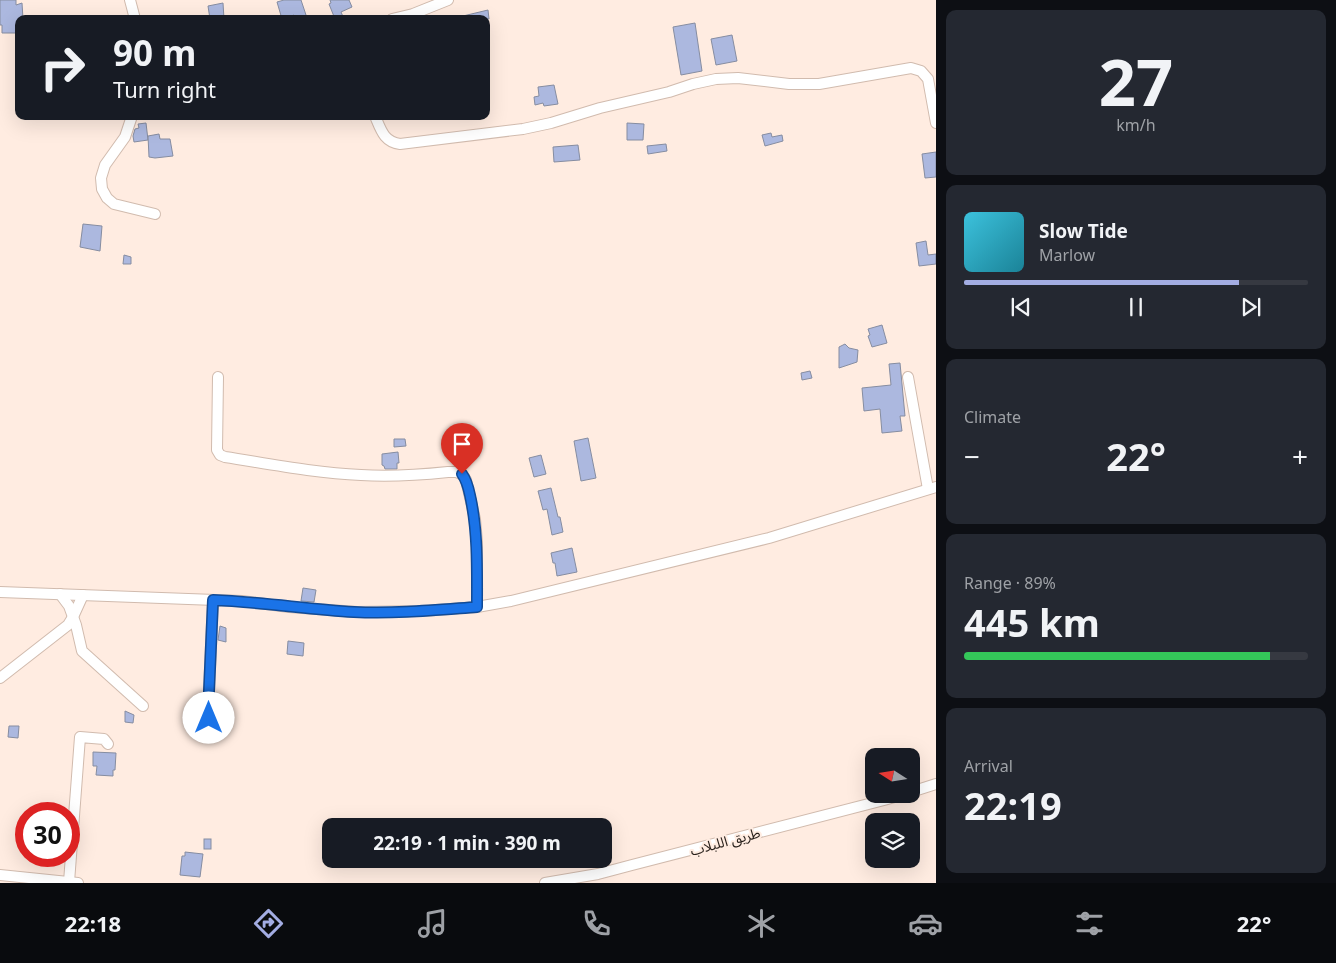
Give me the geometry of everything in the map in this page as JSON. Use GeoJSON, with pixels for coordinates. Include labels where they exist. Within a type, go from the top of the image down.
{"type":"FeatureCollection","features":[{"type":"Feature","properties":{"kind":"street"},"geometry":{"type":"LineString","coordinates":[[130,0],[134,15]]}},
{"type":"Feature","properties":{"kind":"street"},"geometry":{"type":"LineString","coordinates":[[407,15],[448,0]]}},
{"type":"Feature","properties":{"kind":"street"},"geometry":{"type":"LineString","coordinates":[[377,120],[386,139],[395,144],[400,144],[523,129],[716,79],[738,78],[774,83],[819,84],[911,68],[921,71],[928,79],[936,123]]}},
{"type":"Feature","properties":{"kind":"street"},"geometry":{"type":"LineString","coordinates":[[130,120],[122,141],[105,165],[102,189],[106,198],[114,204],[155,214]]}},
{"type":"Feature","properties":{"kind":"street"},"geometry":{"type":"LineString","coordinates":[[218,377],[216,444],[217,450],[225,457],[360,475],[393,476],[448,472],[462,474],[466,480],[475,519],[477,607]]}},
{"type":"Feature","properties":{"kind":"street"},"geometry":{"type":"LineString","coordinates":[[0,592],[242,601],[357,612],[423,611],[477,607],[511,601],[769,538],[932,488],[908,377]]}},
{"type":"Feature","properties":{"kind":"street"},"geometry":{"type":"LineString","coordinates":[[60,594],[69,606],[82,651],[143,706]]}},
{"type":"Feature","properties":{"kind":"street"},"geometry":{"type":"LineString","coordinates":[[0,678],[68,625],[82,595]]}},
{"type":"Feature","properties":{"kind":"street"},"geometry":{"type":"LineString","coordinates":[[209,718],[213,600]]}},
{"type":"Feature","properties":{"kind":"street"},"geometry":{"type":"LineString","coordinates":[[0,875],[73,882],[80,737],[104,738],[108,744]]}},
{"type":"Feature","properties":{"kind":"street"},"geometry":{"type":"LineString","coordinates":[[920,789],[936,784]]}},
{"type":"Feature","properties":{"kind":"street","name":"طريق اللبلاب"},"geometry":{"type":"LineString","coordinates":[[545,883],[615,870],[872,803]]}},
{"type":"Feature","properties":{"kind":"building"},"geometry":{"type":"Polygon","coordinates":[[[0,0],[16,0],[16,5],[22,3],[23,15],[15,15],[15,33],[2,33],[2,25],[0,25],[0,0]]]}},
{"type":"Feature","properties":{"kind":"building"},"geometry":{"type":"Polygon","coordinates":[[[301,0],[306,15],[281,15],[277,2],[301,0]]]}},
{"type":"Feature","properties":{"kind":"building"},"geometry":{"type":"Polygon","coordinates":[[[330,0],[349,0],[352,7],[341,12],[342,15],[333,15],[329,4],[331,3],[330,0]]]}},
{"type":"Feature","properties":{"kind":"building"},"geometry":{"type":"Polygon","coordinates":[[[223,3],[224,15],[209,15],[208,6],[223,3]]]}},
{"type":"Feature","properties":{"kind":"building"},"geometry":{"type":"Polygon","coordinates":[[[488,10],[489,15],[467,15],[488,10]]]}},
{"type":"Feature","properties":{"kind":"building"},"geometry":{"type":"Polygon","coordinates":[[[695,23],[702,71],[681,75],[673,27],[695,23]]]}},
{"type":"Feature","properties":{"kind":"building"},"geometry":{"type":"Polygon","coordinates":[[[732,35],[737,61],[716,65],[711,39],[732,35]]]}},
{"type":"Feature","properties":{"kind":"building"},"geometry":{"type":"Polygon","coordinates":[[[554,85],[558,104],[544,106],[543,103],[535,105],[534,97],[539,96],[538,87],[554,85]]]}},
{"type":"Feature","properties":{"kind":"building"},"geometry":{"type":"Polygon","coordinates":[[[146,123],[148,140],[134,142],[133,136],[135,129],[139,128],[138,124],[146,123]]]}},
{"type":"Feature","properties":{"kind":"building"},"geometry":{"type":"Polygon","coordinates":[[[627,123],[644,124],[643,140],[627,140],[627,123]]]}},
{"type":"Feature","properties":{"kind":"building"},"geometry":{"type":"Polygon","coordinates":[[[771,133],[772,137],[782,135],[783,141],[765,146],[762,135],[771,133]]]}},
{"type":"Feature","properties":{"kind":"building"},"geometry":{"type":"Polygon","coordinates":[[[159,134],[160,139],[170,139],[173,156],[149,157],[148,136],[159,134]]]}},
{"type":"Feature","properties":{"kind":"building"},"geometry":{"type":"Polygon","coordinates":[[[666,144],[667,151],[648,154],[647,146],[666,144]]]}},
{"type":"Feature","properties":{"kind":"building"},"geometry":{"type":"Polygon","coordinates":[[[578,145],[580,160],[554,162],[553,147],[578,145]]]}},
{"type":"Feature","properties":{"kind":"building"},"geometry":{"type":"Polygon","coordinates":[[[936,152],[936,177],[925,178],[922,154],[936,152]]]}},
{"type":"Feature","properties":{"kind":"building"},"geometry":{"type":"Polygon","coordinates":[[[83,224],[102,226],[100,251],[80,247],[83,224]]]}},
{"type":"Feature","properties":{"kind":"building"},"geometry":{"type":"Polygon","coordinates":[[[926,241],[928,255],[936,254],[936,264],[919,266],[916,243],[926,241]]]}},
{"type":"Feature","properties":{"kind":"building"},"geometry":{"type":"Polygon","coordinates":[[[124,255],[131,257],[131,264],[123,264],[124,255]]]}},
{"type":"Feature","properties":{"kind":"building"},"geometry":{"type":"Polygon","coordinates":[[[882,325],[887,343],[872,347],[868,336],[870,335],[868,329],[882,325]]]}},
{"type":"Feature","properties":{"kind":"building"},"geometry":{"type":"Polygon","coordinates":[[[845,344],[849,348],[858,350],[857,362],[839,368],[839,347],[845,344]]]}},
{"type":"Feature","properties":{"kind":"building"},"geometry":{"type":"Polygon","coordinates":[[[900,363],[905,416],[900,416],[902,431],[882,433],[880,409],[864,411],[862,388],[891,385],[889,364],[900,363]]]}},
{"type":"Feature","properties":{"kind":"building"},"geometry":{"type":"Polygon","coordinates":[[[810,371],[812,378],[802,380],[801,373],[810,371]]]}},
{"type":"Feature","properties":{"kind":"building"},"geometry":{"type":"Polygon","coordinates":[[[588,438],[596,478],[581,481],[574,441],[588,438]]]}},
{"type":"Feature","properties":{"kind":"building"},"geometry":{"type":"Polygon","coordinates":[[[394,439],[405,439],[406,446],[394,447],[394,439]]]}},
{"type":"Feature","properties":{"kind":"building"},"geometry":{"type":"Polygon","coordinates":[[[398,452],[399,463],[397,463],[397,469],[385,469],[382,465],[382,454],[398,452]]]}},
{"type":"Feature","properties":{"kind":"building"},"geometry":{"type":"Polygon","coordinates":[[[541,455],[546,474],[534,477],[529,458],[541,455]]]}},
{"type":"Feature","properties":{"kind":"building"},"geometry":{"type":"Polygon","coordinates":[[[551,488],[563,532],[552,535],[547,509],[543,510],[538,491],[551,488]]]}},
{"type":"Feature","properties":{"kind":"building"},"geometry":{"type":"Polygon","coordinates":[[[572,548],[577,572],[557,576],[551,553],[572,548]]]}},
{"type":"Feature","properties":{"kind":"building"},"geometry":{"type":"Polygon","coordinates":[[[303,588],[316,590],[314,602],[301,601],[303,588]]]}},
{"type":"Feature","properties":{"kind":"building"},"geometry":{"type":"Polygon","coordinates":[[[220,626],[226,628],[226,642],[218,640],[220,626]]]}},
{"type":"Feature","properties":{"kind":"building"},"geometry":{"type":"Polygon","coordinates":[[[288,641],[304,643],[303,656],[287,654],[288,641]]]}},
{"type":"Feature","properties":{"kind":"building"},"geometry":{"type":"Polygon","coordinates":[[[125,711],[134,715],[133,723],[125,722],[125,711]]]}},
{"type":"Feature","properties":{"kind":"building"},"geometry":{"type":"Polygon","coordinates":[[[9,726],[19,726],[18,738],[8,737],[9,726]]]}},
{"type":"Feature","properties":{"kind":"building"},"geometry":{"type":"Polygon","coordinates":[[[93,752],[116,753],[113,776],[96,775],[97,766],[93,766],[93,752]]]}},
{"type":"Feature","properties":{"kind":"building"},"geometry":{"type":"Polygon","coordinates":[[[204,839],[211,839],[211,849],[204,849],[204,839]]]}},
{"type":"Feature","properties":{"kind":"building"},"geometry":{"type":"Polygon","coordinates":[[[185,852],[203,854],[200,877],[180,875],[182,856],[185,856],[185,852]]]}},
{"type":"Feature","properties":{"kind":"route"},"geometry":{"type":"LineString","coordinates":[[209,718],[213,600],[357,612],[423,611],[477,607],[475,519],[466,480],[462,474]]}}]}
